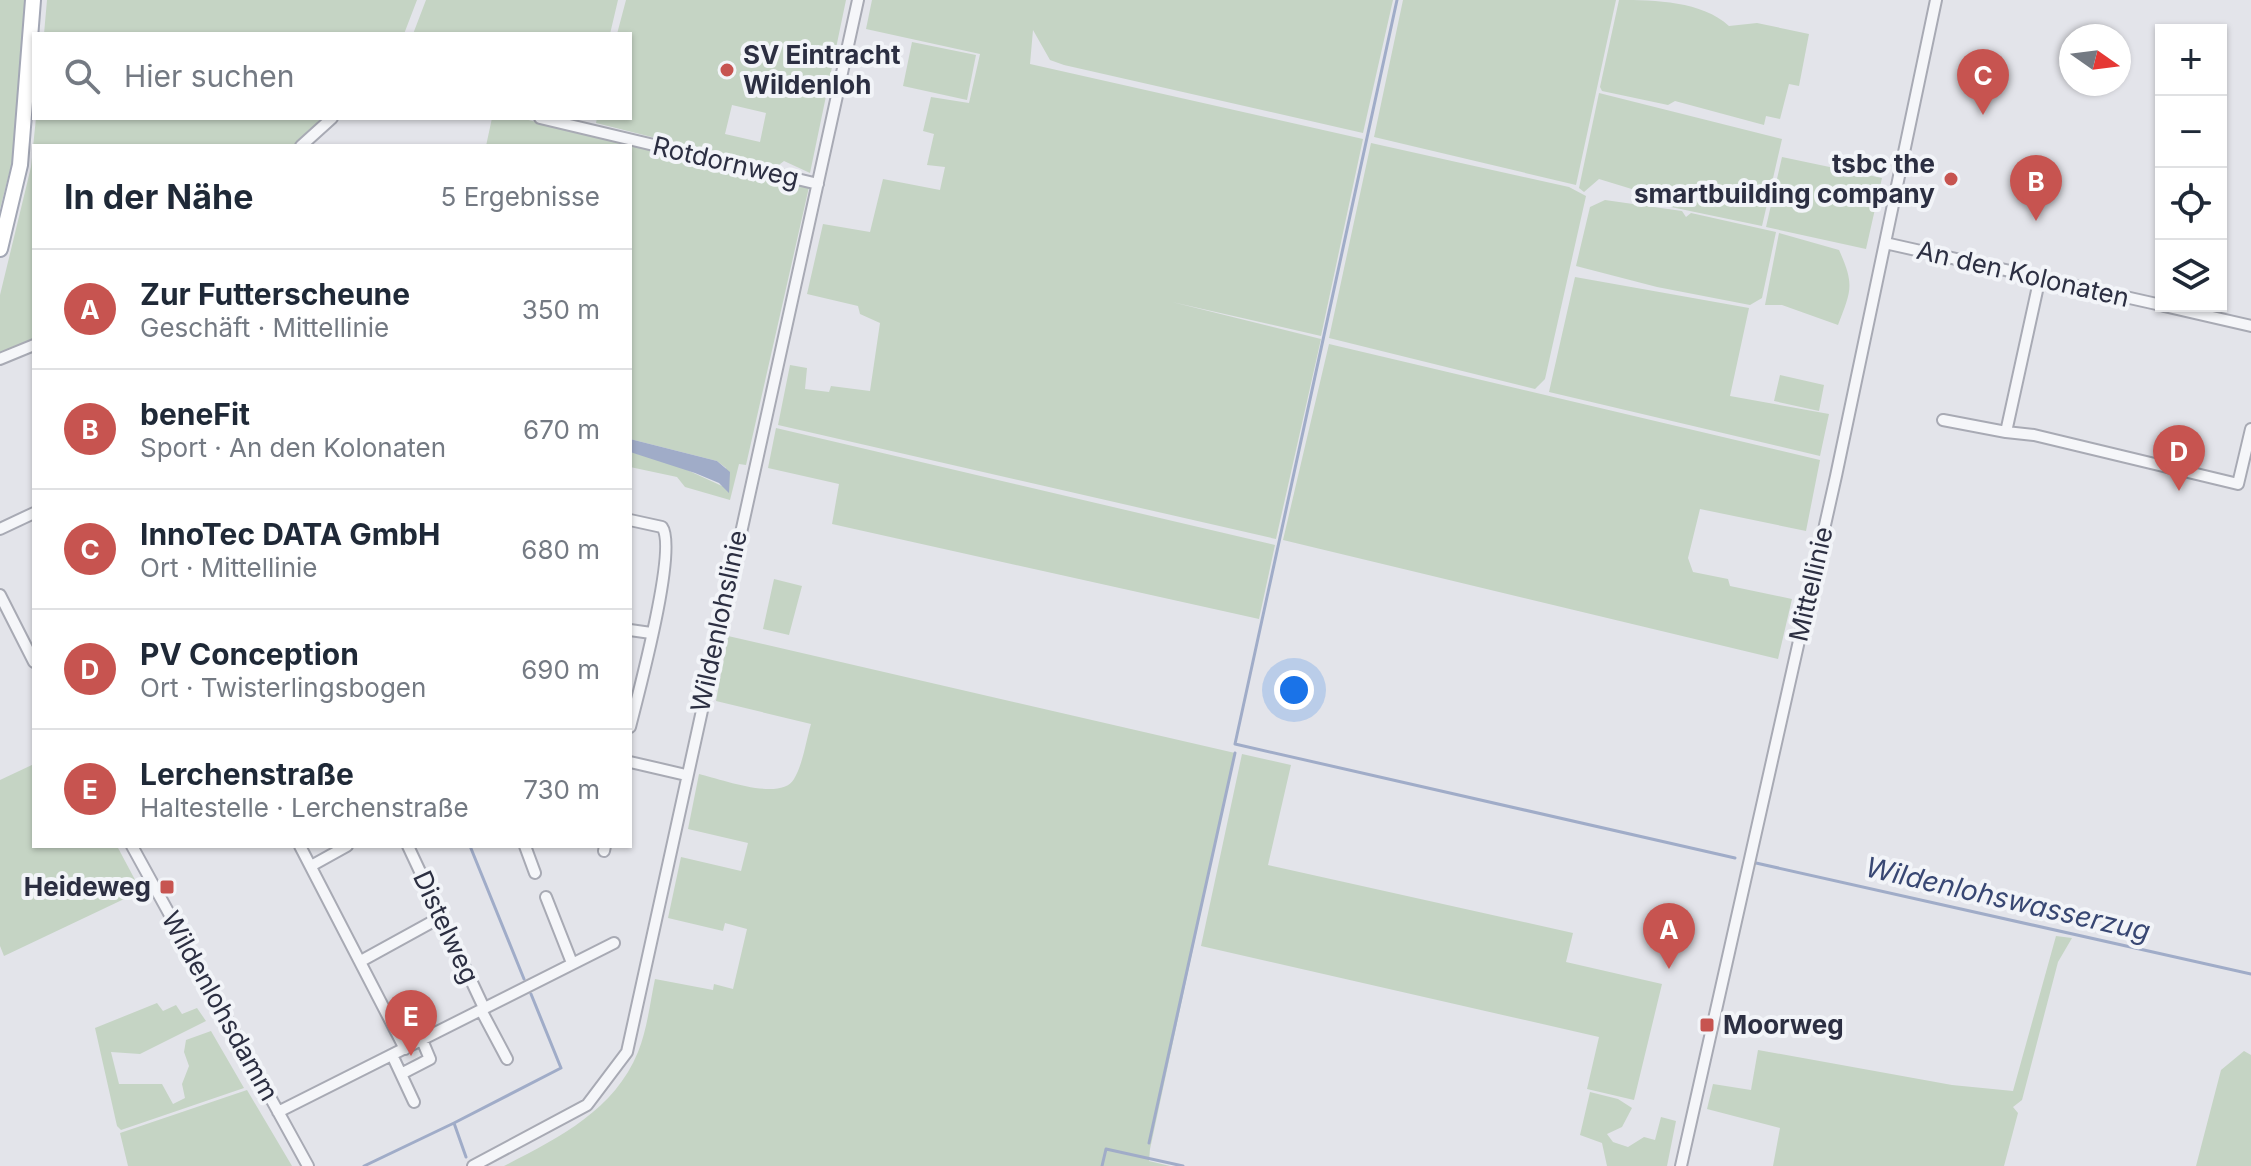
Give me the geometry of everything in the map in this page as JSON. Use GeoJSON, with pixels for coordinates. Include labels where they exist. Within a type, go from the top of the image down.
{"type":"FeatureCollection","features":[{"type":"Feature","properties":{"kind":"main road"},"geometry":{"type":"LineString","coordinates":[[0,249],[20,165],[33,0]]}},
{"type":"Feature","properties":{"kind":"street","name":"Wildenlohslinie"},"geometry":{"type":"LineString","coordinates":[[473,1166],[587,1105],[627,1052],[858,0]]}},
{"type":"Feature","properties":{"kind":"street","name":"Mittellinie"},"geometry":{"type":"LineString","coordinates":[[1681,1166],[1936,0]]}},
{"type":"Feature","properties":{"kind":"street"},"geometry":{"type":"LineString","coordinates":[[304,144],[330,120]]}},
{"type":"Feature","properties":{"kind":"street","name":"Rotdornweg"},"geometry":{"type":"LineString","coordinates":[[548,120],[818,184]]}},
{"type":"Feature","properties":{"kind":"street","name":"An den Kolonaten"},"geometry":{"type":"LineString","coordinates":[[1885,243],[2155,304]]}},
{"type":"Feature","properties":{"kind":"street"},"geometry":{"type":"LineString","coordinates":[[2006,432],[2040,277]]}},
{"type":"Feature","properties":{"kind":"street","name":"An den Kolonaten"},"geometry":{"type":"LineString","coordinates":[[2189,312],[2251,326]]}},
{"type":"Feature","properties":{"kind":"street"},"geometry":{"type":"LineString","coordinates":[[0,359],[32,346]]}},
{"type":"Feature","properties":{"kind":"street"},"geometry":{"type":"LineString","coordinates":[[1943,420],[2034,435],[2238,484],[2251,429]]}},
{"type":"Feature","properties":{"kind":"street"},"geometry":{"type":"LineString","coordinates":[[0,529],[32,514]]}},
{"type":"Feature","properties":{"kind":"street"},"geometry":{"type":"LineString","coordinates":[[632,520],[662,527],[665,531],[665,565],[632,714]]}},
{"type":"Feature","properties":{"kind":"street"},"geometry":{"type":"LineString","coordinates":[[0,595],[29,642]]}},
{"type":"Feature","properties":{"kind":"street"},"geometry":{"type":"LineString","coordinates":[[632,630],[651,633]]}},
{"type":"Feature","properties":{"kind":"street"},"geometry":{"type":"LineString","coordinates":[[632,762],[686,775]]}},
{"type":"Feature","properties":{"kind":"street","name":"Wildenlohsdamm"},"geometry":{"type":"LineString","coordinates":[[133,848],[308,1166]]}},
{"type":"Feature","properties":{"kind":"street"},"geometry":{"type":"LineString","coordinates":[[301,848],[405,1049]]}},
{"type":"Feature","properties":{"kind":"street"},"geometry":{"type":"LineString","coordinates":[[311,866],[343,848]]}},
{"type":"Feature","properties":{"kind":"street","name":"Distelweg"},"geometry":{"type":"LineString","coordinates":[[409,848],[507,1059]]}},
{"type":"Feature","properties":{"kind":"street"},"geometry":{"type":"LineString","coordinates":[[526,848],[535,873]]}},
{"type":"Feature","properties":{"kind":"street"},"geometry":{"type":"LineString","coordinates":[[546,897],[572,963]]}},
{"type":"Feature","properties":{"kind":"street"},"geometry":{"type":"LineString","coordinates":[[361,961],[441,917]]}},
{"type":"Feature","properties":{"kind":"street"},"geometry":{"type":"LineString","coordinates":[[278,1112],[393,1057],[614,943]]}},
{"type":"Feature","properties":{"kind":"street"},"geometry":{"type":"LineString","coordinates":[[401,1074],[430,1059],[422,1040]]}},
{"type":"Feature","properties":{"kind":"street"},"geometry":{"type":"LineString","coordinates":[[393,1057],[414,1102]]}},
{"type":"Feature","properties":{"kind":"green space"},"geometry":{"type":"Polygon","coordinates":[[[0,0],[27,0],[12,162],[0,209],[0,0]]]}},
{"type":"Feature","properties":{"kind":"green space"},"geometry":{"type":"Polygon","coordinates":[[[47,0],[417,0],[405,32],[44,32],[47,0]]]}},
{"type":"Feature","properties":{"kind":"green space"},"geometry":{"type":"Polygon","coordinates":[[[426,0],[618,0],[610,32],[414,32],[426,0]]]}},
{"type":"Feature","properties":{"kind":"green space","name":"SV Eintracht Wildenloh"},"geometry":{"type":"Polygon","coordinates":[[[626,0],[846,0],[810,173],[784,161],[775,168],[596,123],[597,120],[632,120],[632,32],[618,32],[626,0]],[[732,105],[725,134],[760,142],[766,113],[732,105]]]}},
{"type":"Feature","properties":{"kind":"green space"},"geometry":{"type":"Polygon","coordinates":[[[872,0],[1393,0],[1363,133],[1064,65],[1050,60],[1033,30],[1030,64],[1363,139],[1321,336],[1172,302],[1321,339],[1276,539],[778,425],[790,365],[807,368],[805,389],[829,392],[831,386],[870,391],[880,323],[860,314],[858,306],[807,294],[823,224],[870,232],[883,179],[940,190],[945,167],[927,165],[934,134],[923,131],[931,97],[969,103],[980,54],[866,29],[872,0]]]}},
{"type":"Feature","properties":{"kind":"green space"},"geometry":{"type":"Polygon","coordinates":[[[1403,0],[1616,0],[1576,185],[1374,137],[1403,0]]]}},
{"type":"Feature","properties":{"kind":"green space"},"geometry":{"type":"Polygon","coordinates":[[[1619,0],[1677,4],[1705,11],[1729,26],[1757,23],[1809,34],[1799,86],[1789,84],[1780,119],[1766,116],[1764,125],[1675,101],[1668,105],[1602,91],[1600,87],[1619,0]]]}},
{"type":"Feature","properties":{"kind":"green space"},"geometry":{"type":"Polygon","coordinates":[[[912,42],[976,55],[967,100],[903,86],[912,42]]]}},
{"type":"Feature","properties":{"kind":"green space"},"geometry":{"type":"Polygon","coordinates":[[[1599,93],[1782,139],[1762,226],[1642,201],[1635,190],[1599,179],[1584,192],[1579,188],[1599,93]]]}},
{"type":"Feature","properties":{"kind":"green space"},"geometry":{"type":"Polygon","coordinates":[[[36,120],[324,120],[297,144],[33,144],[36,120]]]}},
{"type":"Feature","properties":{"kind":"green space"},"geometry":{"type":"Polygon","coordinates":[[[492,120],[528,120],[629,144],[486,144],[492,120]]]}},
{"type":"Feature","properties":{"kind":"green space"},"geometry":{"type":"Polygon","coordinates":[[[1371,143],[1569,187],[1586,196],[1545,379],[1535,389],[1329,338],[1371,143]]]}},
{"type":"Feature","properties":{"kind":"green space"},"geometry":{"type":"Polygon","coordinates":[[[632,145],[809,187],[746,465],[739,464],[730,500],[685,487],[677,477],[632,467],[632,453],[672,463],[722,486],[726,468],[717,461],[632,440],[632,145]]]}},
{"type":"Feature","properties":{"kind":"green space"},"geometry":{"type":"Polygon","coordinates":[[[32,157],[32,341],[0,354],[0,295],[32,157]]]}},
{"type":"Feature","properties":{"kind":"green space"},"geometry":{"type":"Polygon","coordinates":[[[1782,157],[1882,178],[1866,249],[1766,227],[1782,157]]]}},
{"type":"Feature","properties":{"kind":"green space"},"geometry":{"type":"Polygon","coordinates":[[[1605,200],[1682,211],[1686,217],[1691,213],[1776,232],[1762,298],[1750,305],[1657,287],[1576,266],[1590,207],[1605,200]]]}},
{"type":"Feature","properties":{"kind":"green space"},"geometry":{"type":"Polygon","coordinates":[[[1779,233],[1839,250],[1849,288],[1838,325],[1782,305],[1765,305],[1779,233]]]}},
{"type":"Feature","properties":{"kind":"green space"},"geometry":{"type":"Polygon","coordinates":[[[1575,277],[1749,308],[1730,396],[1829,414],[1820,456],[1549,392],[1575,277]]]}},
{"type":"Feature","properties":{"kind":"green space"},"geometry":{"type":"Polygon","coordinates":[[[1329,344],[1820,460],[1806,531],[1700,509],[1688,558],[1693,572],[1728,579],[1730,586],[1792,599],[1778,659],[1283,540],[1329,344]]]}},
{"type":"Feature","properties":{"kind":"green space"},"geometry":{"type":"Polygon","coordinates":[[[1780,375],[1824,385],[1819,411],[1774,401],[1780,375]]]}},
{"type":"Feature","properties":{"kind":"green space"},"geometry":{"type":"Polygon","coordinates":[[[776,428],[1275,545],[1259,619],[832,524],[839,484],[768,468],[776,428]]]}},
{"type":"Feature","properties":{"kind":"green space"},"geometry":{"type":"Polygon","coordinates":[[[774,579],[802,586],[789,635],[763,629],[774,579]]]}},
{"type":"Feature","properties":{"kind":"green space"},"geometry":{"type":"Polygon","coordinates":[[[728,636],[1235,753],[1150,1149],[1149,1161],[1170,1166],[504,1166],[582,1121],[615,1091],[628,1073],[641,1044],[655,979],[713,990],[714,984],[733,989],[747,929],[725,923],[723,931],[668,918],[681,857],[741,871],[748,843],[688,829],[699,774],[764,789],[787,786],[800,766],[811,724],[716,701],[728,636]]]}},
{"type":"Feature","properties":{"kind":"green space"},"geometry":{"type":"Polygon","coordinates":[[[1242,754],[1291,765],[1268,865],[1573,933],[1566,962],[1662,984],[1634,1100],[1587,1089],[1599,1037],[1201,946],[1242,754]]]}},
{"type":"Feature","properties":{"kind":"green space"},"geometry":{"type":"Polygon","coordinates":[[[32,765],[32,848],[118,848],[141,891],[4,956],[0,946],[0,780],[32,765]]]}},
{"type":"Feature","properties":{"kind":"green space"},"geometry":{"type":"Polygon","coordinates":[[[2056,936],[2072,938],[2058,962],[2022,1100],[2013,1107],[2018,1113],[2004,1166],[1773,1166],[1780,1128],[1707,1109],[1713,1084],[1751,1090],[1758,1050],[1952,1085],[2013,1091],[2056,936]]]}},
{"type":"Feature","properties":{"kind":"green space"},"geometry":{"type":"Polygon","coordinates":[[[157,1003],[163,1011],[176,1005],[182,1014],[197,1008],[206,1021],[140,1054],[111,1052],[119,1084],[162,1084],[173,1104],[185,1098],[182,1084],[189,1066],[184,1052],[186,1040],[211,1031],[244,1088],[121,1130],[117,1126],[95,1028],[157,1003]]]}},
{"type":"Feature","properties":{"kind":"green space"},"geometry":{"type":"Polygon","coordinates":[[[2244,1051],[2251,1055],[2251,1166],[2196,1166],[2221,1070],[2244,1051]]]}},
{"type":"Feature","properties":{"kind":"green space"},"geometry":{"type":"Polygon","coordinates":[[[247,1090],[292,1166],[128,1166],[120,1133],[247,1090]]]}},
{"type":"Feature","properties":{"kind":"green space"},"geometry":{"type":"Polygon","coordinates":[[[1590,1092],[1618,1099],[1632,1108],[1622,1127],[1607,1134],[1613,1142],[1628,1147],[1644,1137],[1655,1140],[1661,1117],[1676,1121],[1667,1166],[1607,1166],[1602,1143],[1580,1135],[1590,1092]]]}},
{"type":"Feature","properties":{"kind":"water"},"geometry":{"type":"Polygon","coordinates":[[[632,440],[717,461],[730,472],[729,493],[719,483],[632,453],[632,440]]]}},
{"type":"Feature","properties":{"kind":"waterway"},"geometry":{"type":"LineString","coordinates":[[1397,0],[1235,744],[1735,858]]}},
{"type":"Feature","properties":{"kind":"waterway"},"geometry":{"type":"LineString","coordinates":[[1149,1143],[1235,753]]}},
{"type":"Feature","properties":{"kind":"waterway","name":"Wildenlohswasserzug"},"geometry":{"type":"LineString","coordinates":[[471,848],[524,979]]}},
{"type":"Feature","properties":{"kind":"waterway","name":"Wildenlohswasserzug"},"geometry":{"type":"LineString","coordinates":[[1756,863],[2251,974]]}},
{"type":"Feature","properties":{"kind":"waterway","name":"Wildenlohswasserzug"},"geometry":{"type":"LineString","coordinates":[[454,1123],[561,1068],[531,994]]}},
{"type":"Feature","properties":{"kind":"waterway"},"geometry":{"type":"LineString","coordinates":[[364,1166],[454,1123],[466,1157]]}},
{"type":"Feature","properties":{"kind":"waterway"},"geometry":{"type":"LineString","coordinates":[[1102,1166],[1106,1149],[1183,1166]]}},
{"type":"Feature","properties":{"kind":"place","name":"SV Eintracht Wildenloh"},"geometry":{"type":"Point","coordinates":[727,70]}},
{"type":"Feature","properties":{"kind":"place","name":"InnoTec DATA GmbH"},"geometry":{"type":"Point","coordinates":[1983,115]}},
{"type":"Feature","properties":{"kind":"place","name":"tsbc the smartbuilding company"},"geometry":{"type":"Point","coordinates":[1951,179]}},
{"type":"Feature","properties":{"kind":"place","name":"beneFit"},"geometry":{"type":"Point","coordinates":[2036,221]}},
{"type":"Feature","properties":{"kind":"place","name":"PV Conception"},"geometry":{"type":"Point","coordinates":[2179,491]}},
{"type":"Feature","properties":{"kind":"place","name":"Heideweg"},"geometry":{"type":"Point","coordinates":[167,887]}},
{"type":"Feature","properties":{"kind":"place","name":"Zur Futterscheune"},"geometry":{"type":"Point","coordinates":[1669,969]}},
{"type":"Feature","properties":{"kind":"place","name":"Moorweg"},"geometry":{"type":"Point","coordinates":[1707,1025]}},
{"type":"Feature","properties":{"kind":"place","name":"Lerchenstraße"},"geometry":{"type":"Point","coordinates":[411,1056]}}]}
